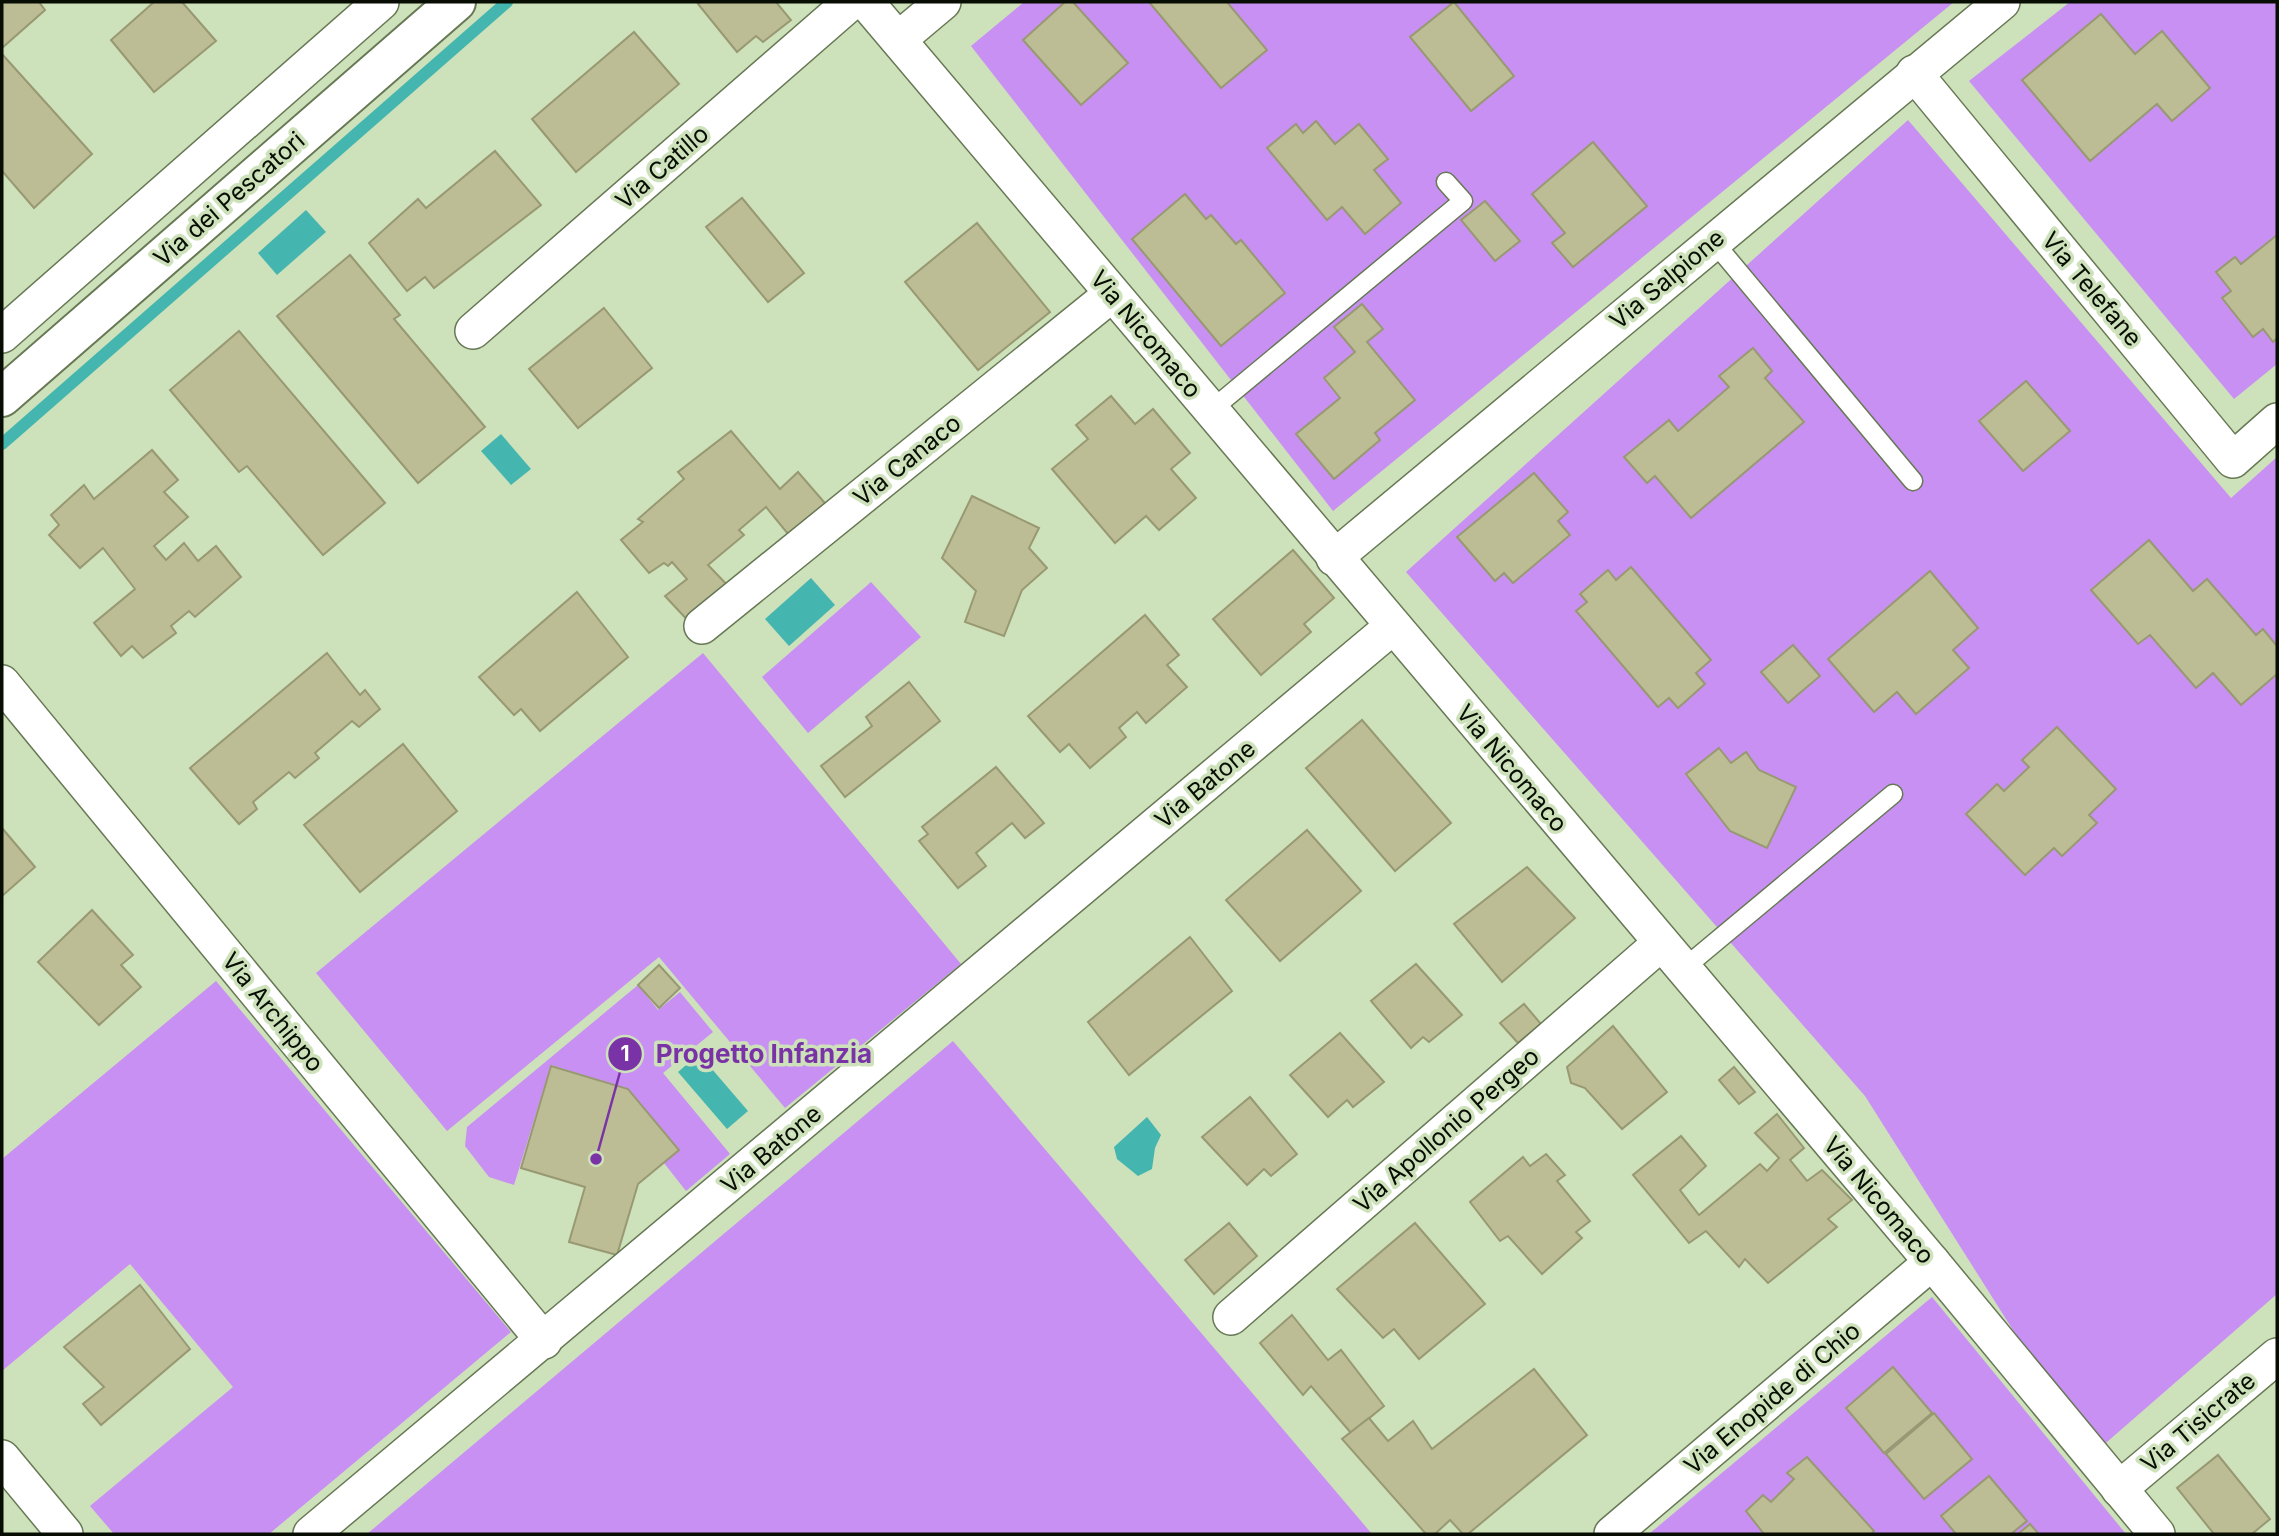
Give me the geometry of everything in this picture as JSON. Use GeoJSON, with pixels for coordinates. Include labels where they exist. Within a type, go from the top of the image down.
{"type":"FeatureCollection","features":[{"type":"Feature","properties":{"kind":"street","name":"Via dei Pescatori"},"geometry":{"type":"LineString","coordinates":[[2,335],[381,2]]}},
{"type":"Feature","properties":{"kind":"street","name":"Via dei Pescatori"},"geometry":{"type":"LineString","coordinates":[[2,397],[456,2]]}},
{"type":"Feature","properties":{"kind":"street","name":"Via Catillo"},"geometry":{"type":"LineString","coordinates":[[472,331],[851,2]]}},
{"type":"Feature","properties":{"kind":"street","name":"Via Nicomaco"},"geometry":{"type":"LineString","coordinates":[[866,2],[1392,627],[1932,1262],[2157,1534]]}},
{"type":"Feature","properties":{"kind":"street"},"geometry":{"type":"LineString","coordinates":[[899,39],[943,2]]}},
{"type":"Feature","properties":{"kind":"street","name":"Via Salpione"},"geometry":{"type":"LineString","coordinates":[[1334,558],[2002,2]]}},
{"type":"Feature","properties":{"kind":"street","name":"Via Telefane"},"geometry":{"type":"LineString","coordinates":[[1914,74],[2233,460],[2277,421]]}},
{"type":"Feature","properties":{"kind":"street","name":"Via Canaco"},"geometry":{"type":"LineString","coordinates":[[702,626],[1112,294]]}},
{"type":"Feature","properties":{"kind":"street","name":"Via Batone"},"geometry":{"type":"LineString","coordinates":[[311,1534],[1392,627]]}},
{"type":"Feature","properties":{"kind":"street","name":"Via Archippo"},"geometry":{"type":"LineString","coordinates":[[2,683],[544,1341]]}},
{"type":"Feature","properties":{"kind":"street","name":"Via Apollonio Pergeo"},"geometry":{"type":"LineString","coordinates":[[1231,1317],[1661,943]]}},
{"type":"Feature","properties":{"kind":"street","name":"Via Enopide di Chio"},"geometry":{"type":"LineString","coordinates":[[1612,1534],[1932,1262]]}},
{"type":"Feature","properties":{"kind":"street","name":"Via Tisicrate"},"geometry":{"type":"LineString","coordinates":[[2119,1489],[2277,1356]]}},
{"type":"Feature","properties":{"kind":"street"},"geometry":{"type":"LineString","coordinates":[[2,1458],[65,1534]]}},
{"type":"Feature","properties":{"kind":"lane"},"geometry":{"type":"LineString","coordinates":[[1210,411],[1463,201],[1446,181]]}},
{"type":"Feature","properties":{"kind":"lane"},"geometry":{"type":"LineString","coordinates":[[1713,241],[1913,481]]}},
{"type":"Feature","properties":{"kind":"lane"},"geometry":{"type":"LineString","coordinates":[[1683,969],[1893,794]]}},
{"type":"Feature","properties":{"kind":"shaded area"},"geometry":{"type":"Polygon","coordinates":[[[1024,2],[1954,2],[1333,511],[971,46],[1024,2]]]}},
{"type":"Feature","properties":{"kind":"shaded area"},"geometry":{"type":"Polygon","coordinates":[[[2070,2],[2277,2],[2277,364],[2234,399],[1969,81],[2070,2]]]}},
{"type":"Feature","properties":{"kind":"shaded area"},"geometry":{"type":"Polygon","coordinates":[[[1908,120],[2231,498],[2277,457],[2277,1294],[2092,1455],[1865,1096],[1406,572],[1908,120]]]}},
{"type":"Feature","properties":{"kind":"shaded area"},"geometry":{"type":"Polygon","coordinates":[[[871,582],[921,637],[808,733],[762,677],[871,582]]]}},
{"type":"Feature","properties":{"kind":"shaded area"},"geometry":{"type":"Polygon","coordinates":[[[703,653],[961,964],[785,1108],[659,957],[447,1131],[316,973],[703,653]]]}},
{"type":"Feature","properties":{"kind":"shaded area"},"geometry":{"type":"Polygon","coordinates":[[[216,981],[511,1332],[269,1534],[114,1534],[90,1506],[233,1387],[130,1264],[2,1371],[2,1159],[216,981]]]}},
{"type":"Feature","properties":{"kind":"shaded area"},"geometry":{"type":"Polygon","coordinates":[[[638,985],[658,1010],[680,992],[713,1032],[663,1073],[730,1154],[686,1191],[664,1163],[679,1150],[628,1089],[551,1065],[514,1185],[489,1177],[465,1146],[467,1127],[638,985]]]}},
{"type":"Feature","properties":{"kind":"shaded area"},"geometry":{"type":"Polygon","coordinates":[[[953,1041],[1372,1534],[367,1534],[953,1041]]]}},
{"type":"Feature","properties":{"kind":"shaded area"},"geometry":{"type":"Polygon","coordinates":[[[1932,1297],[2126,1534],[1649,1534],[1932,1297]]]}},
{"type":"Feature","properties":{"kind":"water"},"geometry":{"type":"Polygon","coordinates":[[[306,210],[326,232],[277,275],[258,253],[306,210]]]}},
{"type":"Feature","properties":{"kind":"water"},"geometry":{"type":"Polygon","coordinates":[[[501,434],[531,469],[511,485],[481,451],[501,434]]]}},
{"type":"Feature","properties":{"kind":"water"},"geometry":{"type":"Polygon","coordinates":[[[811,578],[835,605],[789,646],[765,619],[811,578]]]}},
{"type":"Feature","properties":{"kind":"water"},"geometry":{"type":"Polygon","coordinates":[[[699,1054],[748,1111],[727,1129],[678,1072],[699,1054]]]}},
{"type":"Feature","properties":{"kind":"water"},"geometry":{"type":"Polygon","coordinates":[[[1147,1117],[1161,1135],[1155,1148],[1152,1169],[1138,1176],[1117,1159],[1114,1147],[1147,1117]]]}},
{"type":"Feature","properties":{"kind":"building"},"geometry":{"type":"Polygon","coordinates":[[[2,2],[39,2],[45,10],[2,48],[2,2]]]}},
{"type":"Feature","properties":{"kind":"building"},"geometry":{"type":"Polygon","coordinates":[[[154,2],[182,2],[216,41],[154,92],[111,40],[154,2]]]}},
{"type":"Feature","properties":{"kind":"building"},"geometry":{"type":"Polygon","coordinates":[[[776,2],[791,20],[763,42],[756,36],[737,52],[698,4],[776,2]]]}},
{"type":"Feature","properties":{"kind":"building"},"geometry":{"type":"Polygon","coordinates":[[[1065,2],[1073,2],[1128,63],[1081,105],[1023,40],[1065,2]]]}},
{"type":"Feature","properties":{"kind":"building"},"geometry":{"type":"Polygon","coordinates":[[[1149,2],[1227,2],[1267,50],[1221,88],[1149,2]]]}},
{"type":"Feature","properties":{"kind":"building"},"geometry":{"type":"Polygon","coordinates":[[[1454,2],[1514,76],[1471,111],[1410,37],[1454,2]]]}},
{"type":"Feature","properties":{"kind":"building"},"geometry":{"type":"Polygon","coordinates":[[[2101,14],[2135,54],[2162,31],[2210,88],[2172,121],[2157,104],[2090,161],[2022,80],[2101,14]]]}},
{"type":"Feature","properties":{"kind":"building"},"geometry":{"type":"Polygon","coordinates":[[[634,32],[679,84],[576,172],[532,119],[634,32]]]}},
{"type":"Feature","properties":{"kind":"building"},"geometry":{"type":"Polygon","coordinates":[[[2,54],[92,154],[34,208],[2,171],[2,54]]]}},
{"type":"Feature","properties":{"kind":"building"},"geometry":{"type":"Polygon","coordinates":[[[1316,121],[1335,144],[1359,124],[1388,159],[1374,170],[1401,203],[1365,234],[1342,207],[1327,220],[1267,148],[1296,124],[1303,133],[1316,121]]]}},
{"type":"Feature","properties":{"kind":"building"},"geometry":{"type":"Polygon","coordinates":[[[1593,142],[1647,206],[1573,267],[1552,243],[1565,233],[1532,194],[1593,142]]]}},
{"type":"Feature","properties":{"kind":"building"},"geometry":{"type":"Polygon","coordinates":[[[495,151],[541,205],[434,288],[425,277],[407,291],[369,243],[418,199],[426,208],[495,151]]]}},
{"type":"Feature","properties":{"kind":"building"},"geometry":{"type":"Polygon","coordinates":[[[1185,194],[1206,219],[1211,215],[1236,244],[1241,240],[1285,293],[1221,346],[1132,239],[1185,194]]]}},
{"type":"Feature","properties":{"kind":"building"},"geometry":{"type":"Polygon","coordinates":[[[742,198],[804,273],[768,302],[706,227],[742,198]]]}},
{"type":"Feature","properties":{"kind":"building"},"geometry":{"type":"Polygon","coordinates":[[[1485,201],[1520,241],[1495,261],[1461,220],[1485,201]]]}},
{"type":"Feature","properties":{"kind":"building"},"geometry":{"type":"Polygon","coordinates":[[[977,223],[1050,312],[978,370],[905,282],[977,223]]]}},
{"type":"Feature","properties":{"kind":"building"},"geometry":{"type":"Polygon","coordinates":[[[2277,235],[2277,338],[2273,342],[2263,329],[2253,337],[2222,298],[2231,291],[2216,272],[2235,257],[2241,264],[2277,235]]]}},
{"type":"Feature","properties":{"kind":"building"},"geometry":{"type":"Polygon","coordinates":[[[350,255],[400,315],[394,319],[485,427],[418,483],[277,316],[350,255]]]}},
{"type":"Feature","properties":{"kind":"building"},"geometry":{"type":"Polygon","coordinates":[[[1362,304],[1383,329],[1367,342],[1415,400],[1375,433],[1380,440],[1334,479],[1296,434],[1340,398],[1324,378],[1355,352],[1334,327],[1362,304]]]}},
{"type":"Feature","properties":{"kind":"building"},"geometry":{"type":"Polygon","coordinates":[[[604,308],[652,368],[578,428],[529,369],[604,308]]]}},
{"type":"Feature","properties":{"kind":"building"},"geometry":{"type":"Polygon","coordinates":[[[239,331],[385,503],[323,555],[247,466],[239,472],[170,390],[239,331]]]}},
{"type":"Feature","properties":{"kind":"building"},"geometry":{"type":"Polygon","coordinates":[[[1753,348],[1772,371],[1765,378],[1804,422],[1691,518],[1655,476],[1647,483],[1624,457],[1669,420],[1678,431],[1729,387],[1719,376],[1753,348]]]}},
{"type":"Feature","properties":{"kind":"building"},"geometry":{"type":"Polygon","coordinates":[[[2026,381],[2070,431],[2023,471],[1979,421],[2026,381]]]}},
{"type":"Feature","properties":{"kind":"building"},"geometry":{"type":"Polygon","coordinates":[[[1111,396],[1135,424],[1153,409],[1190,453],[1171,469],[1196,498],[1159,530],[1146,516],[1115,543],[1052,469],[1088,439],[1076,425],[1111,396]]]}},
{"type":"Feature","properties":{"kind":"building"},"geometry":{"type":"Polygon","coordinates":[[[731,431],[780,489],[798,472],[830,509],[793,540],[766,507],[739,530],[744,535],[708,565],[733,591],[693,626],[665,596],[687,579],[672,562],[668,566],[664,563],[649,573],[621,540],[643,522],[638,519],[684,479],[678,472],[731,431]]]}},
{"type":"Feature","properties":{"kind":"building"},"geometry":{"type":"Polygon","coordinates":[[[152,450],[178,480],[164,492],[188,517],[154,546],[166,560],[184,543],[198,561],[216,546],[241,577],[195,617],[189,611],[171,626],[176,633],[143,658],[132,646],[121,656],[94,623],[135,589],[103,548],[80,568],[49,535],[59,525],[51,515],[84,485],[94,499],[152,450]]]}},
{"type":"Feature","properties":{"kind":"building"},"geometry":{"type":"Polygon","coordinates":[[[1534,473],[1568,512],[1558,521],[1570,535],[1513,583],[1504,573],[1495,581],[1457,537],[1534,473]]]}},
{"type":"Feature","properties":{"kind":"building"},"geometry":{"type":"Polygon","coordinates":[[[972,496],[1039,528],[1029,548],[1047,568],[1022,590],[1004,636],[965,622],[976,591],[942,558],[972,496]]]}},
{"type":"Feature","properties":{"kind":"building"},"geometry":{"type":"Polygon","coordinates":[[[2149,540],[2193,591],[2207,579],[2256,635],[2263,629],[2277,646],[2277,674],[2241,705],[2213,673],[2196,688],[2150,635],[2138,644],[2091,590],[2149,540]]]}},
{"type":"Feature","properties":{"kind":"building"},"geometry":{"type":"Polygon","coordinates":[[[1293,550],[1334,598],[1304,624],[1311,632],[1261,675],[1213,619],[1293,550]]]}},
{"type":"Feature","properties":{"kind":"building"},"geometry":{"type":"Polygon","coordinates":[[[1631,567],[1711,660],[1696,673],[1705,684],[1678,708],[1669,698],[1658,707],[1576,611],[1587,602],[1580,594],[1608,570],[1616,580],[1631,567]]]}},
{"type":"Feature","properties":{"kind":"building"},"geometry":{"type":"Polygon","coordinates":[[[1930,571],[1978,628],[1953,650],[1969,668],[1916,714],[1897,692],[1874,712],[1828,659],[1930,571]]]}},
{"type":"Feature","properties":{"kind":"building"},"geometry":{"type":"Polygon","coordinates":[[[577,592],[628,657],[540,731],[521,709],[514,715],[479,677],[577,592]]]}},
{"type":"Feature","properties":{"kind":"building"},"geometry":{"type":"Polygon","coordinates":[[[1145,615],[1179,655],[1167,665],[1187,687],[1146,723],[1137,712],[1119,728],[1126,737],[1090,768],[1069,744],[1060,752],[1028,716],[1145,615]]]}},
{"type":"Feature","properties":{"kind":"building"},"geometry":{"type":"Polygon","coordinates":[[[1793,645],[1820,676],[1788,703],[1761,672],[1793,645]]]}},
{"type":"Feature","properties":{"kind":"building"},"geometry":{"type":"Polygon","coordinates":[[[327,653],[360,695],[365,690],[380,709],[359,727],[352,721],[315,753],[319,758],[295,778],[289,772],[253,802],[257,809],[239,824],[190,768],[327,653]]]}},
{"type":"Feature","properties":{"kind":"building"},"geometry":{"type":"Polygon","coordinates":[[[909,682],[940,721],[845,797],[821,766],[872,726],[866,717],[909,682]]]}},
{"type":"Feature","properties":{"kind":"building"},"geometry":{"type":"Polygon","coordinates":[[[1362,720],[1451,823],[1395,871],[1306,768],[1362,720]]]}},
{"type":"Feature","properties":{"kind":"building"},"geometry":{"type":"Polygon","coordinates":[[[2057,727],[2116,789],[2089,815],[2097,823],[2062,856],[2054,848],[2025,875],[1966,814],[1997,784],[2004,791],[2029,767],[2022,760],[2057,727]]]}},
{"type":"Feature","properties":{"kind":"building"},"geometry":{"type":"Polygon","coordinates":[[[403,744],[457,811],[360,892],[304,825],[403,744]]]}},
{"type":"Feature","properties":{"kind":"building"},"geometry":{"type":"Polygon","coordinates":[[[1719,748],[1731,763],[1746,752],[1759,770],[1796,787],[1767,848],[1730,831],[1686,774],[1719,748]]]}},
{"type":"Feature","properties":{"kind":"building"},"geometry":{"type":"Polygon","coordinates":[[[996,767],[1044,823],[1025,838],[1012,823],[976,853],[986,866],[958,888],[919,841],[928,834],[922,827],[996,767]]]}},
{"type":"Feature","properties":{"kind":"building"},"geometry":{"type":"Polygon","coordinates":[[[2,828],[35,867],[2,896],[2,828]]]}},
{"type":"Feature","properties":{"kind":"building"},"geometry":{"type":"Polygon","coordinates":[[[1307,830],[1361,891],[1280,961],[1226,900],[1307,830]]]}},
{"type":"Feature","properties":{"kind":"building"},"geometry":{"type":"Polygon","coordinates":[[[1527,867],[1575,918],[1502,982],[1454,924],[1527,867]]]}},
{"type":"Feature","properties":{"kind":"building"},"geometry":{"type":"Polygon","coordinates":[[[92,910],[133,955],[121,965],[141,987],[99,1025],[38,962],[92,910]]]}},
{"type":"Feature","properties":{"kind":"building"},"geometry":{"type":"Polygon","coordinates":[[[1190,937],[1232,991],[1129,1075],[1088,1022],[1190,937]]]}},
{"type":"Feature","properties":{"kind":"building"},"geometry":{"type":"Polygon","coordinates":[[[1416,964],[1462,1015],[1429,1042],[1423,1037],[1411,1048],[1371,1001],[1416,964]]]}},
{"type":"Feature","properties":{"kind":"building"},"geometry":{"type":"Polygon","coordinates":[[[659,965],[680,988],[659,1008],[638,985],[659,965]]]}},
{"type":"Feature","properties":{"kind":"building"},"geometry":{"type":"Polygon","coordinates":[[[1524,1004],[1541,1024],[1518,1043],[1500,1023],[1524,1004]]]}},
{"type":"Feature","properties":{"kind":"building"},"geometry":{"type":"Polygon","coordinates":[[[1613,1026],[1667,1092],[1622,1129],[1585,1088],[1571,1083],[1567,1067],[1613,1026]]]}},
{"type":"Feature","properties":{"kind":"building"},"geometry":{"type":"Polygon","coordinates":[[[1340,1033],[1384,1082],[1353,1107],[1347,1100],[1328,1117],[1290,1075],[1340,1033]]]}},
{"type":"Feature","properties":{"kind":"building"},"geometry":{"type":"Polygon","coordinates":[[[551,1066],[628,1089],[679,1150],[638,1184],[617,1255],[569,1242],[585,1187],[521,1168],[551,1066]]]}},
{"type":"Feature","properties":{"kind":"building"},"geometry":{"type":"Polygon","coordinates":[[[1734,1067],[1755,1092],[1739,1104],[1719,1080],[1734,1067]]]}},
{"type":"Feature","properties":{"kind":"building"},"geometry":{"type":"Polygon","coordinates":[[[1250,1097],[1297,1154],[1271,1176],[1264,1169],[1247,1185],[1202,1137],[1250,1097]]]}},
{"type":"Feature","properties":{"kind":"building"},"geometry":{"type":"Polygon","coordinates":[[[1777,1114],[1804,1148],[1790,1160],[1807,1181],[1822,1170],[1852,1200],[1828,1219],[1837,1227],[1768,1283],[1745,1259],[1739,1267],[1706,1231],[1689,1243],[1633,1175],[1681,1136],[1706,1166],[1680,1190],[1699,1215],[1760,1164],[1767,1171],[1779,1158],[1755,1133],[1777,1114]]]}},
{"type":"Feature","properties":{"kind":"building"},"geometry":{"type":"Polygon","coordinates":[[[1546,1154],[1565,1175],[1557,1181],[1590,1221],[1576,1232],[1582,1238],[1542,1274],[1508,1236],[1500,1241],[1470,1202],[1523,1157],[1530,1166],[1546,1154]]]}},
{"type":"Feature","properties":{"kind":"building"},"geometry":{"type":"Polygon","coordinates":[[[1229,1223],[1257,1256],[1214,1294],[1185,1260],[1229,1223]]]}},
{"type":"Feature","properties":{"kind":"building"},"geometry":{"type":"Polygon","coordinates":[[[1415,1223],[1485,1304],[1419,1359],[1394,1329],[1383,1338],[1337,1289],[1415,1223]]]}},
{"type":"Feature","properties":{"kind":"building"},"geometry":{"type":"Polygon","coordinates":[[[140,1285],[190,1349],[101,1425],[83,1404],[104,1387],[64,1347],[140,1285]]]}},
{"type":"Feature","properties":{"kind":"building"},"geometry":{"type":"Polygon","coordinates":[[[1292,1315],[1328,1360],[1341,1350],[1384,1406],[1351,1433],[1311,1386],[1303,1395],[1260,1343],[1292,1315]]]}},
{"type":"Feature","properties":{"kind":"building"},"geometry":{"type":"Polygon","coordinates":[[[1893,1367],[1932,1413],[1884,1453],[1846,1408],[1893,1367]]]}},
{"type":"Feature","properties":{"kind":"building"},"geometry":{"type":"Polygon","coordinates":[[[1534,1369],[1587,1435],[1468,1534],[1463,1534],[1450,1520],[1435,1534],[1426,1534],[1342,1439],[1369,1418],[1388,1441],[1413,1421],[1432,1449],[1534,1369]]]}},
{"type":"Feature","properties":{"kind":"building"},"geometry":{"type":"Polygon","coordinates":[[[1934,1413],[1972,1459],[1924,1499],[1886,1454],[1934,1413]]]}},
{"type":"Feature","properties":{"kind":"building"},"geometry":{"type":"Polygon","coordinates":[[[2218,1455],[2270,1519],[2252,1534],[2214,1534],[2177,1488],[2218,1455]]]}},
{"type":"Feature","properties":{"kind":"building"},"geometry":{"type":"Polygon","coordinates":[[[1807,1457],[1874,1531],[1871,1534],[1764,1534],[1746,1511],[1763,1495],[1771,1502],[1794,1479],[1787,1473],[1807,1457]]]}},
{"type":"Feature","properties":{"kind":"building"},"geometry":{"type":"Polygon","coordinates":[[[1989,1476],[2027,1521],[2011,1534],[1956,1534],[1941,1516],[1989,1476]]]}},
{"type":"Feature","properties":{"kind":"building"},"geometry":{"type":"Polygon","coordinates":[[[2030,1524],[2039,1534],[2018,1534],[2030,1524]]]}},
{"type":"Feature","properties":{"kind":"waterway"},"geometry":{"type":"LineString","coordinates":[[2,444],[507,2]]}},
{"type":"Feature","properties":{"kind":"place","name":"Progetto Infanzia"},"geometry":{"type":"Point","coordinates":[596,1159]}}]}
